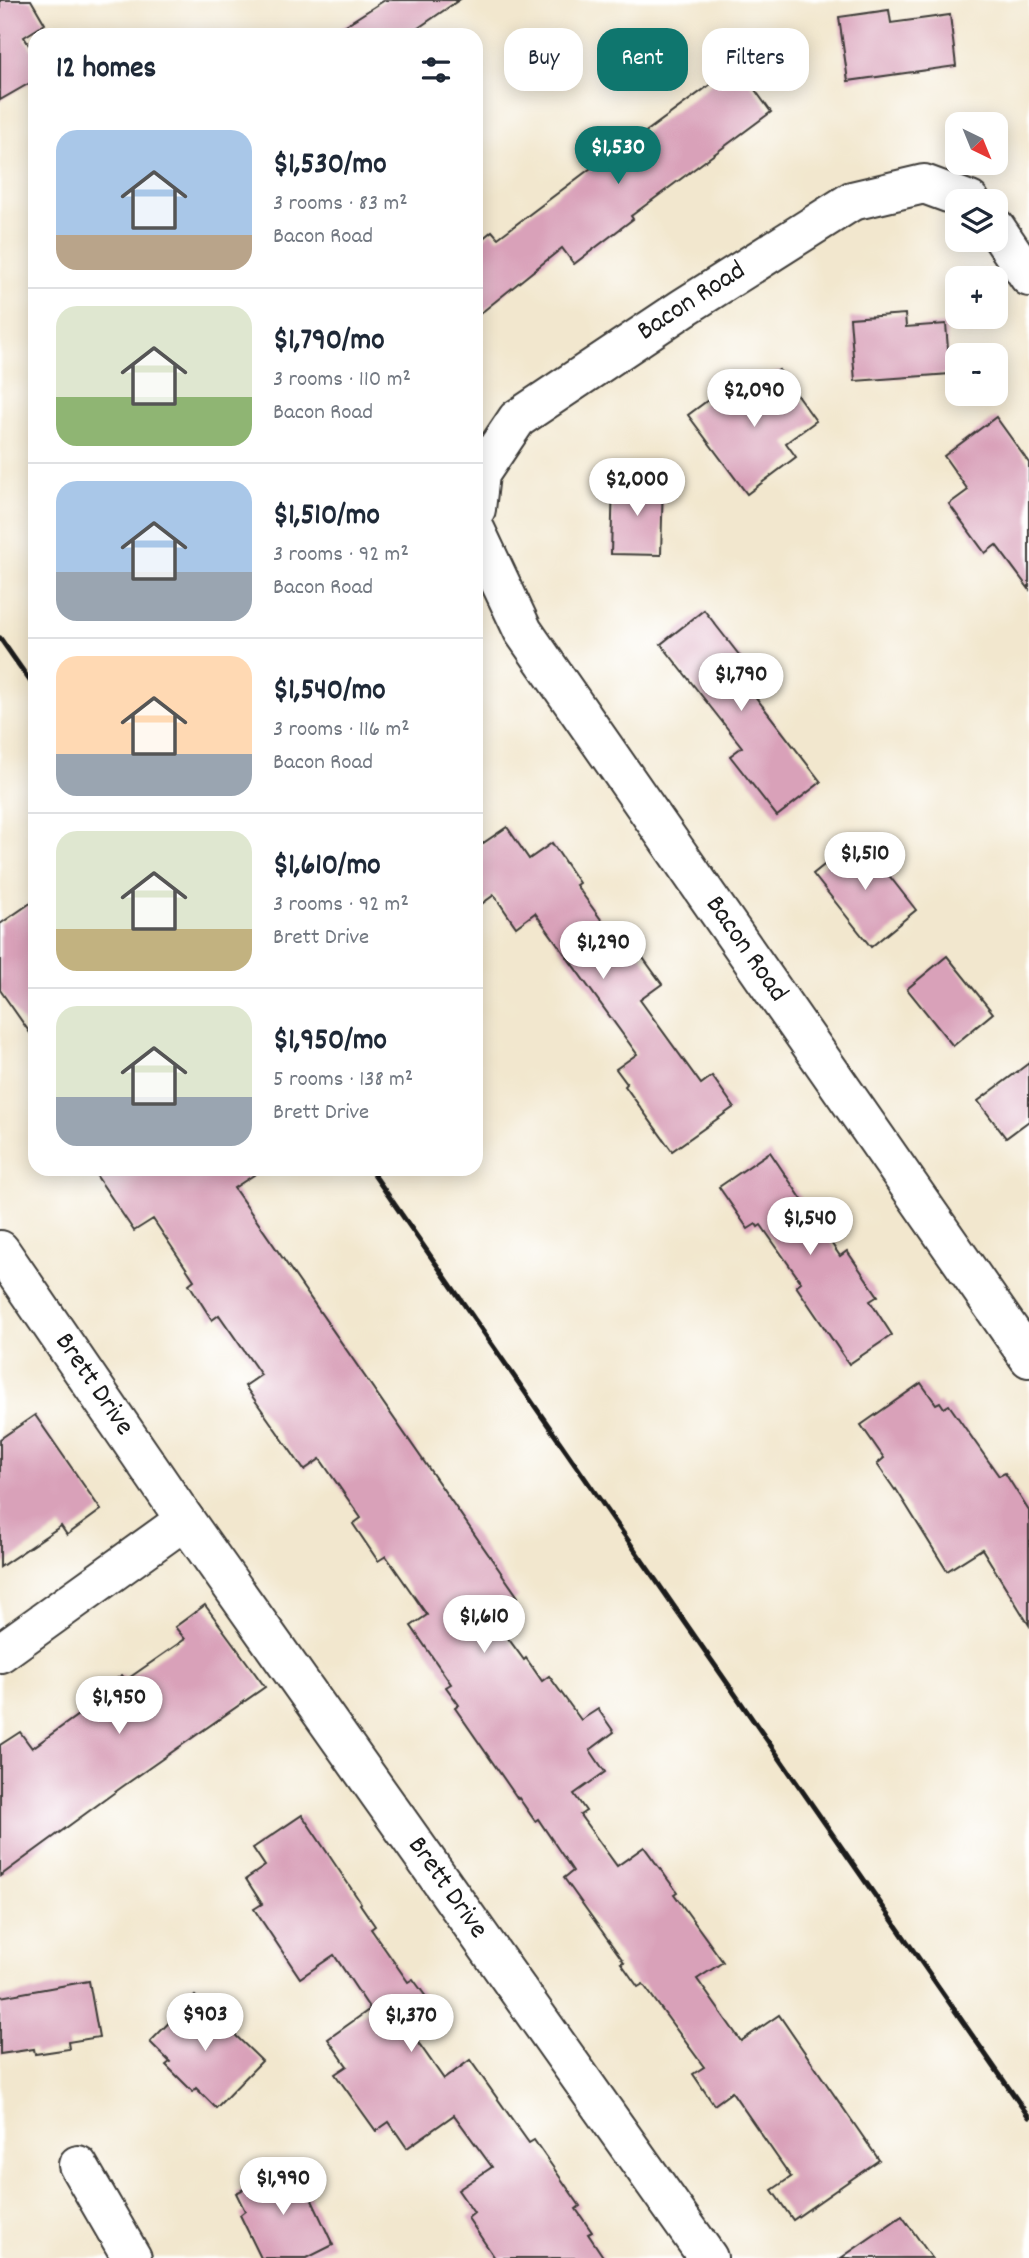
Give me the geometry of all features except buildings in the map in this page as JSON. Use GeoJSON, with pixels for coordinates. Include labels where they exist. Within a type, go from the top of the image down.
{"type":"FeatureCollection","features":[{"type":"Feature","properties":{"kind":"street","name":"Bacon Road"},"geometry":{"type":"LineString","coordinates":[[483,470],[517,419],[683,308],[852,201],[923,184],[945,192]]}},
{"type":"Feature","properties":{"kind":"street"},"geometry":{"type":"LineString","coordinates":[[1008,246],[1029,277]]}},
{"type":"Feature","properties":{"kind":"street","name":"Bacon Road"},"geometry":{"type":"LineString","coordinates":[[483,546],[523,632],[1029,1357]]}},
{"type":"Feature","properties":{"kind":"street","name":"Brett Drive"},"geometry":{"type":"LineString","coordinates":[[0,1250],[185,1520],[708,2258]]}},
{"type":"Feature","properties":{"kind":"street"},"geometry":{"type":"LineString","coordinates":[[0,1653],[185,1520]]}},
{"type":"Feature","properties":{"kind":"street"},"geometry":{"type":"LineString","coordinates":[[78,2165],[132,2258]]}},
{"type":"Feature","properties":{"kind":"railway"},"geometry":{"type":"LineString","coordinates":[[0,638],[28,678]]}},
{"type":"Feature","properties":{"kind":"railway"},"geometry":{"type":"LineString","coordinates":[[375,1176],[1029,2117]]}}]}
